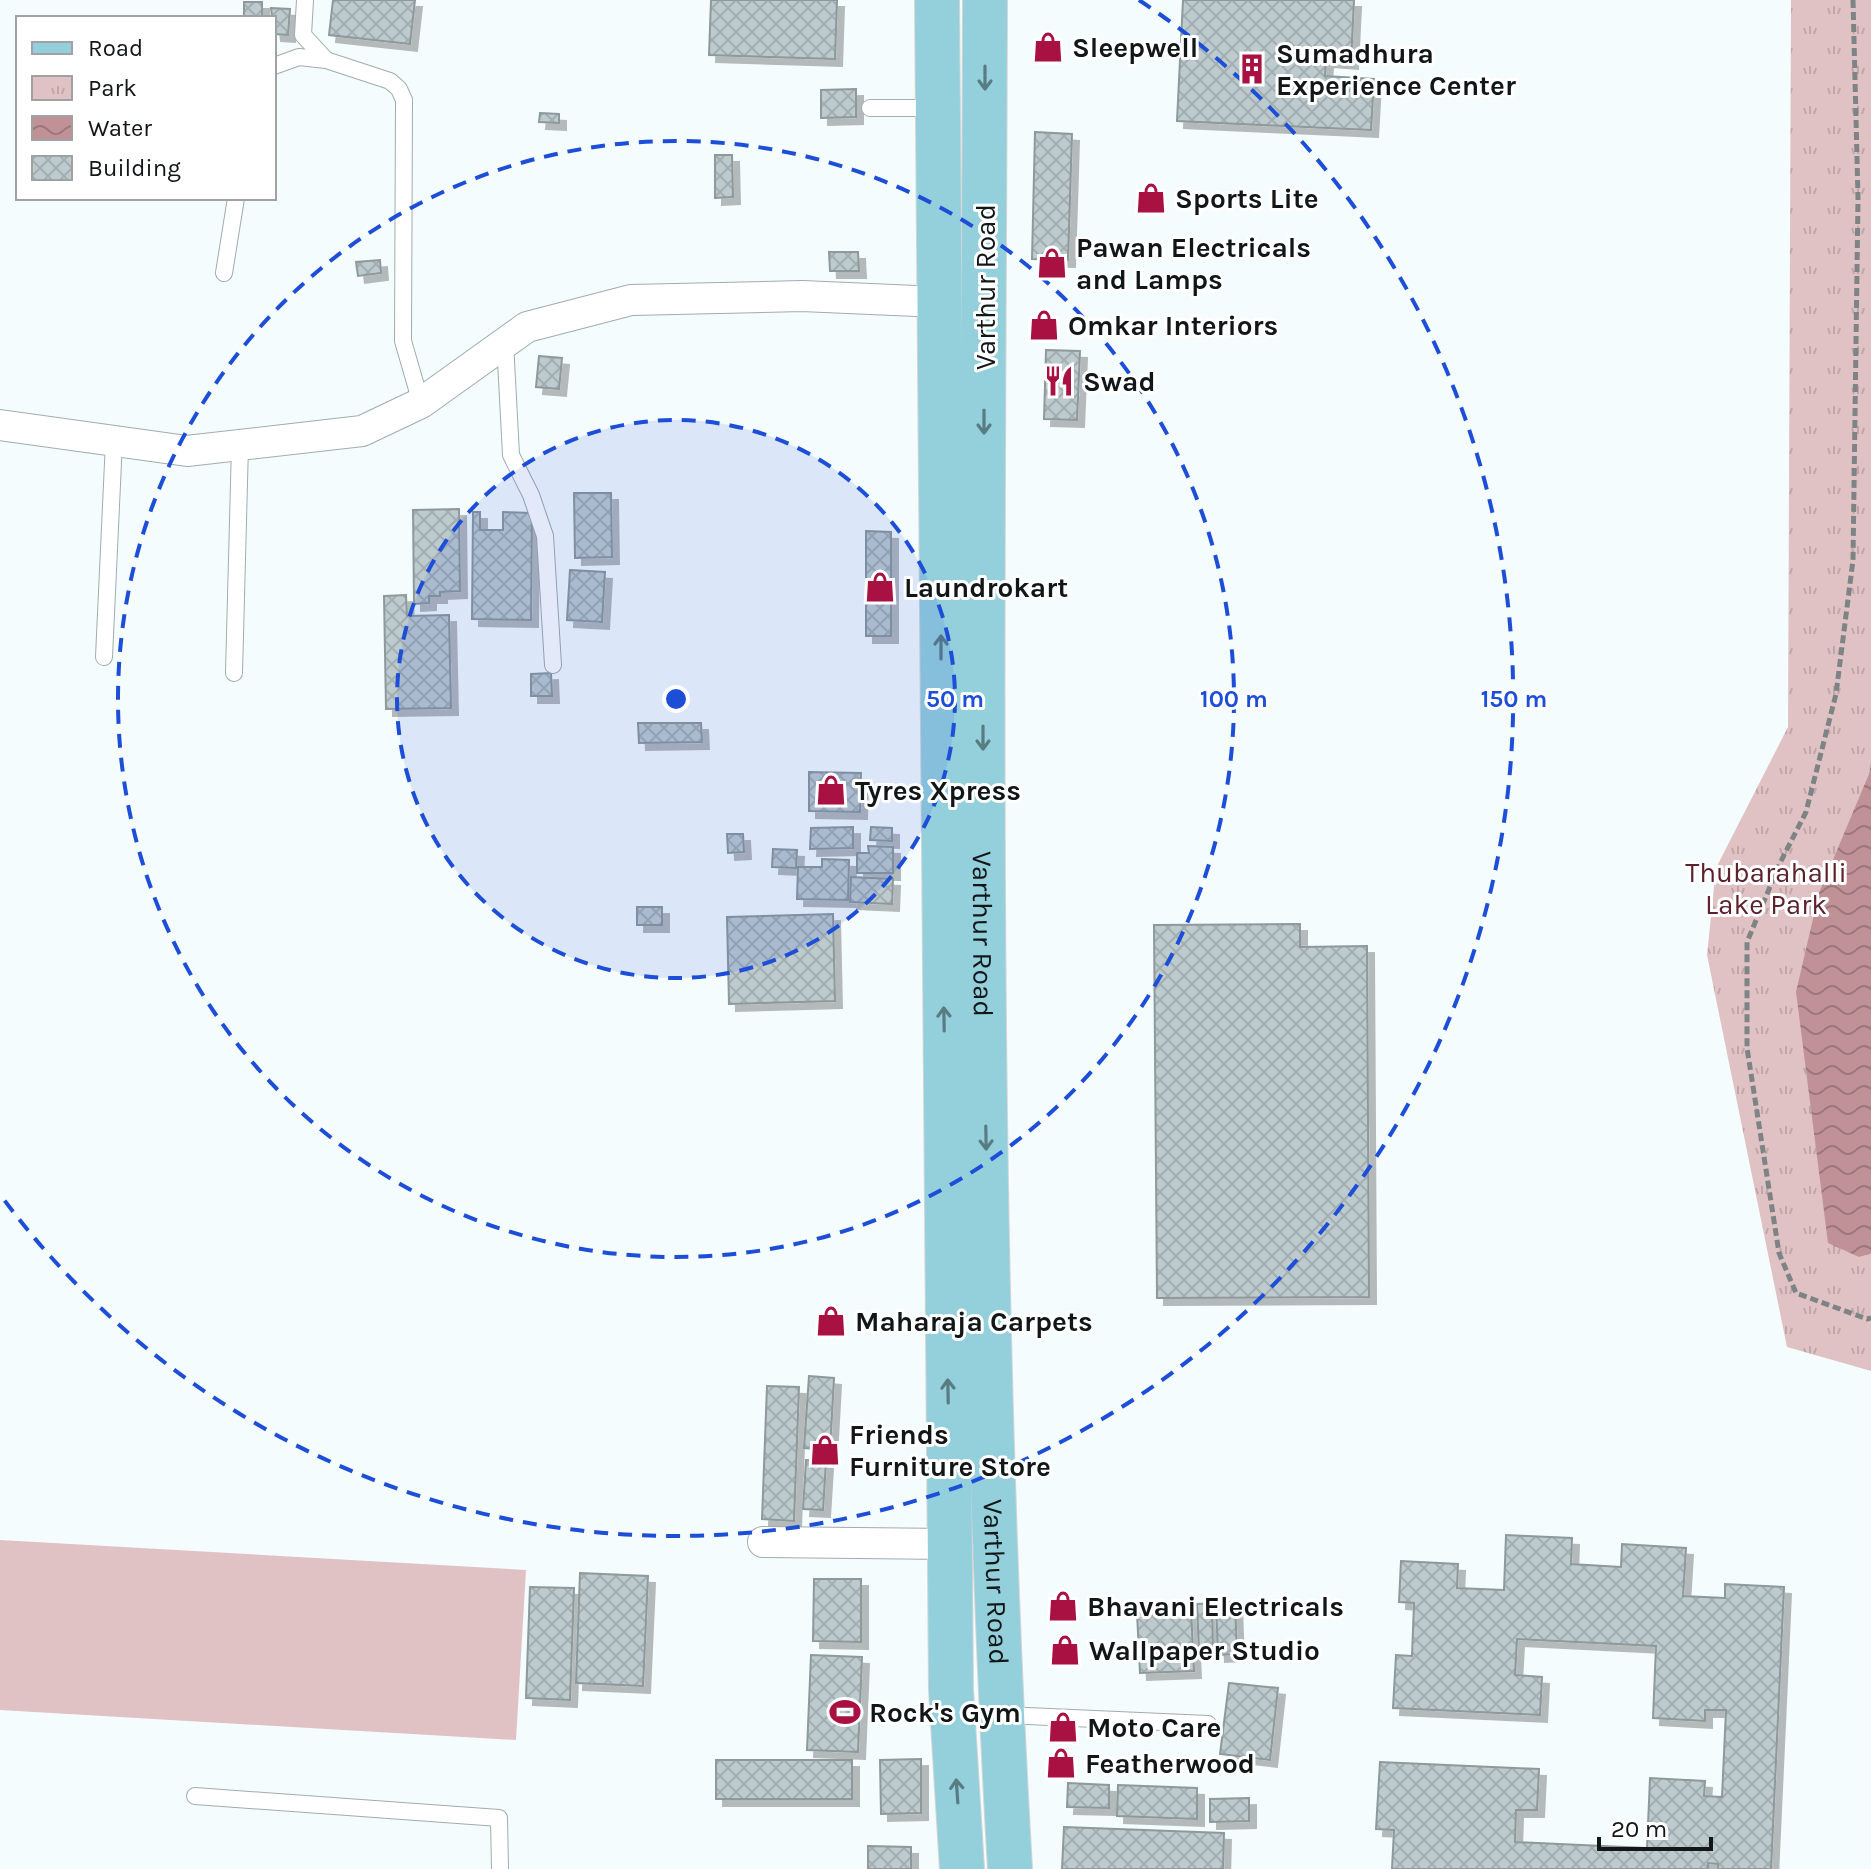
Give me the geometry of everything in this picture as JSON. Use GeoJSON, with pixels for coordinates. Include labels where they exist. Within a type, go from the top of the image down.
{"type":"FeatureCollection","features":[{"type":"Feature","properties":{"kind":"main road","name":"Varthur Road"},"geometry":{"type":"LineString","coordinates":[[937,0],[939,302],[965,1082],[1010,1869]]}},
{"type":"Feature","properties":{"kind":"main road","name":"Varthur Road"},"geometry":{"type":"LineString","coordinates":[[962,1869],[951,1690],[950,1544],[965,1082],[985,0]]}},
{"type":"Feature","properties":{"kind":"street"},"geometry":{"type":"LineString","coordinates":[[0,425],[187,451],[362,431],[421,403],[527,327],[631,300],[802,296],[939,302]]}},
{"type":"Feature","properties":{"kind":"street"},"geometry":{"type":"LineString","coordinates":[[763,1542],[950,1544]]}},
{"type":"Feature","properties":{"kind":"lane"},"geometry":{"type":"LineString","coordinates":[[305,0],[303,35],[326,60]]}},
{"type":"Feature","properties":{"kind":"lane"},"geometry":{"type":"LineString","coordinates":[[276,65],[299,57],[326,60],[390,81],[399,89],[404,100],[403,341],[421,403]]}},
{"type":"Feature","properties":{"kind":"lane"},"geometry":{"type":"LineString","coordinates":[[870,108],[938,108]]}},
{"type":"Feature","properties":{"kind":"lane"},"geometry":{"type":"LineString","coordinates":[[224,273],[236,200]]}},
{"type":"Feature","properties":{"kind":"lane"},"geometry":{"type":"LineString","coordinates":[[505,342],[511,455],[531,495],[545,536],[553,665]]}},
{"type":"Feature","properties":{"kind":"lane"},"geometry":{"type":"LineString","coordinates":[[104,657],[114,441]]}},
{"type":"Feature","properties":{"kind":"lane"},"geometry":{"type":"LineString","coordinates":[[234,673],[240,445]]}},
{"type":"Feature","properties":{"kind":"lane"},"geometry":{"type":"LineString","coordinates":[[1001,1714],[1208,1724]]}},
{"type":"Feature","properties":{"kind":"lane"},"geometry":{"type":"LineString","coordinates":[[195,1796],[499,1818],[500,1869]]}},
{"type":"Feature","properties":{"kind":"path"},"geometry":{"type":"LineString","coordinates":[[1853,0],[1858,198],[1853,560],[1836,694],[1806,812],[1780,863],[1747,942],[1747,1048],[1779,1253],[1796,1293],[1871,1318]]}},
{"type":"Feature","properties":{"kind":"green space","name":"Thubarahalli Lake Park"},"geometry":{"type":"Polygon","coordinates":[[[1791,0],[1871,0],[1871,763],[1859,1257],[1871,1254],[1871,1371],[1787,1347],[1707,955],[1716,868],[1788,727],[1791,0]]]}},
{"type":"Feature","properties":{"kind":"green space"},"geometry":{"type":"Polygon","coordinates":[[[0,1540],[526,1570],[516,1740],[0,1710],[0,1540]]]}},
{"type":"Feature","properties":{"kind":"water"},"geometry":{"type":"Polygon","coordinates":[[[1871,763],[1871,1254],[1859,1257],[1828,1243],[1796,992],[1819,893],[1871,763]]]}},
{"type":"Feature","properties":{"kind":"building"},"geometry":{"type":"Polygon","coordinates":[[[333,0],[415,0],[410,44],[329,35],[333,0]]]}},
{"type":"Feature","properties":{"kind":"building"},"geometry":{"type":"Polygon","coordinates":[[[711,0],[837,0],[835,59],[709,55],[711,0]]]}},
{"type":"Feature","properties":{"kind":"building","name":"Sumadhura Experience Center"},"geometry":{"type":"Polygon","coordinates":[[[1183,0],[1354,0],[1351,62],[1326,60],[1325,76],[1374,79],[1371,130],[1177,121],[1183,0]]]}},
{"type":"Feature","properties":{"kind":"building"},"geometry":{"type":"Polygon","coordinates":[[[244,2],[262,2],[262,16],[244,16],[244,2]]]}},
{"type":"Feature","properties":{"kind":"building"},"geometry":{"type":"Polygon","coordinates":[[[271,8],[290,9],[288,35],[276,34],[276,16],[272,16],[271,8]]]}},
{"type":"Feature","properties":{"kind":"building"},"geometry":{"type":"Polygon","coordinates":[[[856,89],[856,117],[821,118],[821,90],[856,89]]]}},
{"type":"Feature","properties":{"kind":"building"},"geometry":{"type":"Polygon","coordinates":[[[540,113],[559,114],[559,123],[539,122],[540,113]]]}},
{"type":"Feature","properties":{"kind":"building"},"geometry":{"type":"Polygon","coordinates":[[[1035,132],[1072,134],[1068,260],[1032,259],[1035,132]]]}},
{"type":"Feature","properties":{"kind":"building"},"geometry":{"type":"Polygon","coordinates":[[[715,155],[732,155],[733,197],[715,198],[715,155]]]}},
{"type":"Feature","properties":{"kind":"building"},"geometry":{"type":"Polygon","coordinates":[[[829,252],[858,252],[859,271],[830,271],[829,252]]]}},
{"type":"Feature","properties":{"kind":"building"},"geometry":{"type":"Polygon","coordinates":[[[380,260],[381,273],[358,276],[356,262],[380,260]]]}},
{"type":"Feature","properties":{"kind":"building"},"geometry":{"type":"Polygon","coordinates":[[[1046,350],[1080,351],[1077,420],[1044,419],[1046,350]]]}},
{"type":"Feature","properties":{"kind":"building"},"geometry":{"type":"Polygon","coordinates":[[[539,356],[562,358],[559,389],[536,387],[539,356]]]}},
{"type":"Feature","properties":{"kind":"building"},"geometry":{"type":"Polygon","coordinates":[[[574,493],[611,493],[612,557],[575,558],[574,493]]]}},
{"type":"Feature","properties":{"kind":"building"},"geometry":{"type":"Polygon","coordinates":[[[459,509],[460,591],[440,592],[440,596],[429,596],[429,603],[414,604],[413,510],[459,509]]]}},
{"type":"Feature","properties":{"kind":"building"},"geometry":{"type":"Polygon","coordinates":[[[473,512],[480,512],[480,530],[503,530],[503,512],[532,513],[531,620],[472,619],[473,512]]]}},
{"type":"Feature","properties":{"kind":"building"},"geometry":{"type":"Polygon","coordinates":[[[866,531],[891,532],[891,636],[866,636],[866,531]]]}},
{"type":"Feature","properties":{"kind":"building"},"geometry":{"type":"Polygon","coordinates":[[[570,570],[605,572],[602,622],[567,620],[570,570]]]}},
{"type":"Feature","properties":{"kind":"building"},"geometry":{"type":"Polygon","coordinates":[[[406,595],[407,616],[449,615],[451,708],[386,709],[384,596],[406,595]]]}},
{"type":"Feature","properties":{"kind":"building"},"geometry":{"type":"Polygon","coordinates":[[[551,673],[552,696],[531,696],[531,674],[551,673]]]}},
{"type":"Feature","properties":{"kind":"building"},"geometry":{"type":"Polygon","coordinates":[[[638,723],[701,723],[702,742],[639,743],[638,723]]]}},
{"type":"Feature","properties":{"kind":"building"},"geometry":{"type":"Polygon","coordinates":[[[809,772],[861,773],[860,812],[809,811],[809,772]]]}},
{"type":"Feature","properties":{"kind":"building"},"geometry":{"type":"Polygon","coordinates":[[[853,827],[853,848],[810,849],[811,828],[853,827]]]}},
{"type":"Feature","properties":{"kind":"building"},"geometry":{"type":"Polygon","coordinates":[[[871,827],[892,828],[892,841],[870,840],[871,827]]]}},
{"type":"Feature","properties":{"kind":"building"},"geometry":{"type":"Polygon","coordinates":[[[727,834],[743,834],[744,852],[728,853],[727,834]]]}},
{"type":"Feature","properties":{"kind":"building"},"geometry":{"type":"Polygon","coordinates":[[[868,846],[893,847],[893,873],[857,873],[857,853],[869,853],[868,846]]]}},
{"type":"Feature","properties":{"kind":"building"},"geometry":{"type":"Polygon","coordinates":[[[773,849],[797,850],[796,868],[772,867],[773,849]]]}},
{"type":"Feature","properties":{"kind":"building"},"geometry":{"type":"Polygon","coordinates":[[[822,859],[849,860],[848,900],[797,899],[798,867],[822,867],[822,859]]]}},
{"type":"Feature","properties":{"kind":"building"},"geometry":{"type":"Polygon","coordinates":[[[851,877],[893,879],[892,904],[850,902],[851,877]]]}},
{"type":"Feature","properties":{"kind":"building"},"geometry":{"type":"Polygon","coordinates":[[[637,907],[662,907],[662,925],[637,925],[637,907]]]}},
{"type":"Feature","properties":{"kind":"building"},"geometry":{"type":"Polygon","coordinates":[[[833,914],[835,1001],[729,1004],[727,917],[833,914]]]}},
{"type":"Feature","properties":{"kind":"building"},"geometry":{"type":"Polygon","coordinates":[[[1300,924],[1300,947],[1367,946],[1369,1297],[1157,1298],[1154,925],[1300,924]]]}},
{"type":"Feature","properties":{"kind":"building"},"geometry":{"type":"Polygon","coordinates":[[[809,1376],[834,1378],[830,1450],[804,1448],[809,1376]]]}},
{"type":"Feature","properties":{"kind":"building"},"geometry":{"type":"Polygon","coordinates":[[[767,1386],[799,1387],[794,1521],[762,1519],[767,1386]]]}},
{"type":"Feature","properties":{"kind":"building"},"geometry":{"type":"Polygon","coordinates":[[[806,1460],[826,1462],[823,1510],[803,1509],[806,1460]]]}},
{"type":"Feature","properties":{"kind":"building"},"geometry":{"type":"Polygon","coordinates":[[[1506,1535],[1572,1538],[1571,1564],[1621,1567],[1622,1544],[1686,1548],[1683,1596],[1725,1598],[1725,1584],[1784,1587],[1771,1869],[1718,1869],[1718,1864],[1708,1863],[1708,1869],[1392,1869],[1394,1830],[1376,1829],[1380,1762],[1539,1769],[1537,1810],[1516,1810],[1515,1842],[1647,1848],[1650,1778],[1705,1781],[1704,1796],[1722,1797],[1726,1710],[1705,1710],[1705,1721],[1653,1718],[1656,1646],[1517,1639],[1515,1675],[1542,1677],[1540,1715],[1393,1708],[1396,1655],[1412,1656],[1414,1603],[1399,1602],[1401,1561],[1458,1564],[1457,1588],[1504,1590],[1506,1535]]]}},
{"type":"Feature","properties":{"kind":"building"},"geometry":{"type":"Polygon","coordinates":[[[580,1573],[648,1576],[643,1686],[576,1683],[580,1573]]]}},
{"type":"Feature","properties":{"kind":"building"},"geometry":{"type":"Polygon","coordinates":[[[814,1579],[861,1579],[861,1642],[813,1641],[814,1579]]]}},
{"type":"Feature","properties":{"kind":"building"},"geometry":{"type":"Polygon","coordinates":[[[530,1587],[574,1588],[570,1700],[526,1698],[530,1587]]]}},
{"type":"Feature","properties":{"kind":"building"},"geometry":{"type":"Polygon","coordinates":[[[1216,1602],[1235,1602],[1237,1654],[1218,1655],[1216,1602]]]}},
{"type":"Feature","properties":{"kind":"building"},"geometry":{"type":"Polygon","coordinates":[[[1212,1603],[1213,1650],[1199,1651],[1197,1604],[1212,1603]]]}},
{"type":"Feature","properties":{"kind":"building"},"geometry":{"type":"Polygon","coordinates":[[[1191,1610],[1194,1671],[1140,1673],[1137,1613],[1191,1610]]]}},
{"type":"Feature","properties":{"kind":"building"},"geometry":{"type":"Polygon","coordinates":[[[811,1655],[862,1657],[858,1752],[807,1750],[811,1655]]]}},
{"type":"Feature","properties":{"kind":"building"},"geometry":{"type":"Polygon","coordinates":[[[1229,1683],[1278,1688],[1270,1760],[1220,1754],[1229,1683]]]}},
{"type":"Feature","properties":{"kind":"building"},"geometry":{"type":"Polygon","coordinates":[[[921,1759],[921,1813],[881,1814],[880,1760],[921,1759]]]}},
{"type":"Feature","properties":{"kind":"building"},"geometry":{"type":"Polygon","coordinates":[[[716,1760],[852,1760],[852,1799],[716,1799],[716,1760]]]}},
{"type":"Feature","properties":{"kind":"building"},"geometry":{"type":"Polygon","coordinates":[[[1068,1783],[1109,1785],[1109,1808],[1067,1807],[1068,1783]]]}},
{"type":"Feature","properties":{"kind":"building"},"geometry":{"type":"Polygon","coordinates":[[[1118,1785],[1197,1788],[1197,1819],[1117,1816],[1118,1785]]]}},
{"type":"Feature","properties":{"kind":"building"},"geometry":{"type":"Polygon","coordinates":[[[1249,1798],[1249,1821],[1210,1822],[1210,1799],[1249,1798]]]}},
{"type":"Feature","properties":{"kind":"building"},"geometry":{"type":"Polygon","coordinates":[[[1064,1827],[1224,1833],[1223,1869],[1062,1869],[1064,1827]]]}},
{"type":"Feature","properties":{"kind":"building"},"geometry":{"type":"Polygon","coordinates":[[[868,1846],[911,1847],[911,1869],[868,1869],[868,1846]]]}},
{"type":"Feature","properties":{"kind":"place","name":"Sleepwell"},"geometry":{"type":"Point","coordinates":[1048,47]}},
{"type":"Feature","properties":{"kind":"place","name":"Sumadhura Experience Center"},"geometry":{"type":"Point","coordinates":[1252,69]}},
{"type":"Feature","properties":{"kind":"place","name":"Sports Lite"},"geometry":{"type":"Point","coordinates":[1151,198]}},
{"type":"Feature","properties":{"kind":"place","name":"Pawan Electricals and Lamps"},"geometry":{"type":"Point","coordinates":[1052,263]}},
{"type":"Feature","properties":{"kind":"place","name":"Omkar Interiors"},"geometry":{"type":"Point","coordinates":[1044,325]}},
{"type":"Feature","properties":{"kind":"place","name":"Swad"},"geometry":{"type":"Point","coordinates":[1059,381]}},
{"type":"Feature","properties":{"kind":"place","name":"Laundrokart"},"geometry":{"type":"Point","coordinates":[880,587]}},
{"type":"Feature","properties":{"kind":"place","name":"Tyres Xpress"},"geometry":{"type":"Point","coordinates":[831,790]}},
{"type":"Feature","properties":{"kind":"place","name":"Maharaja Carpets"},"geometry":{"type":"Point","coordinates":[831,1321]}},
{"type":"Feature","properties":{"kind":"place","name":"Friends Furniture Store"},"geometry":{"type":"Point","coordinates":[825,1450]}},
{"type":"Feature","properties":{"kind":"place","name":"Bhavani Electricals"},"geometry":{"type":"Point","coordinates":[1063,1606]}},
{"type":"Feature","properties":{"kind":"place","name":"Wallpaper Studio"},"geometry":{"type":"Point","coordinates":[1065,1650]}},
{"type":"Feature","properties":{"kind":"place","name":"Rock's Gym"},"geometry":{"type":"Point","coordinates":[845,1712]}},
{"type":"Feature","properties":{"kind":"place","name":"Moto Care"},"geometry":{"type":"Point","coordinates":[1063,1727]}},
{"type":"Feature","properties":{"kind":"place","name":"Featherwood"},"geometry":{"type":"Point","coordinates":[1061,1763]}}]}
